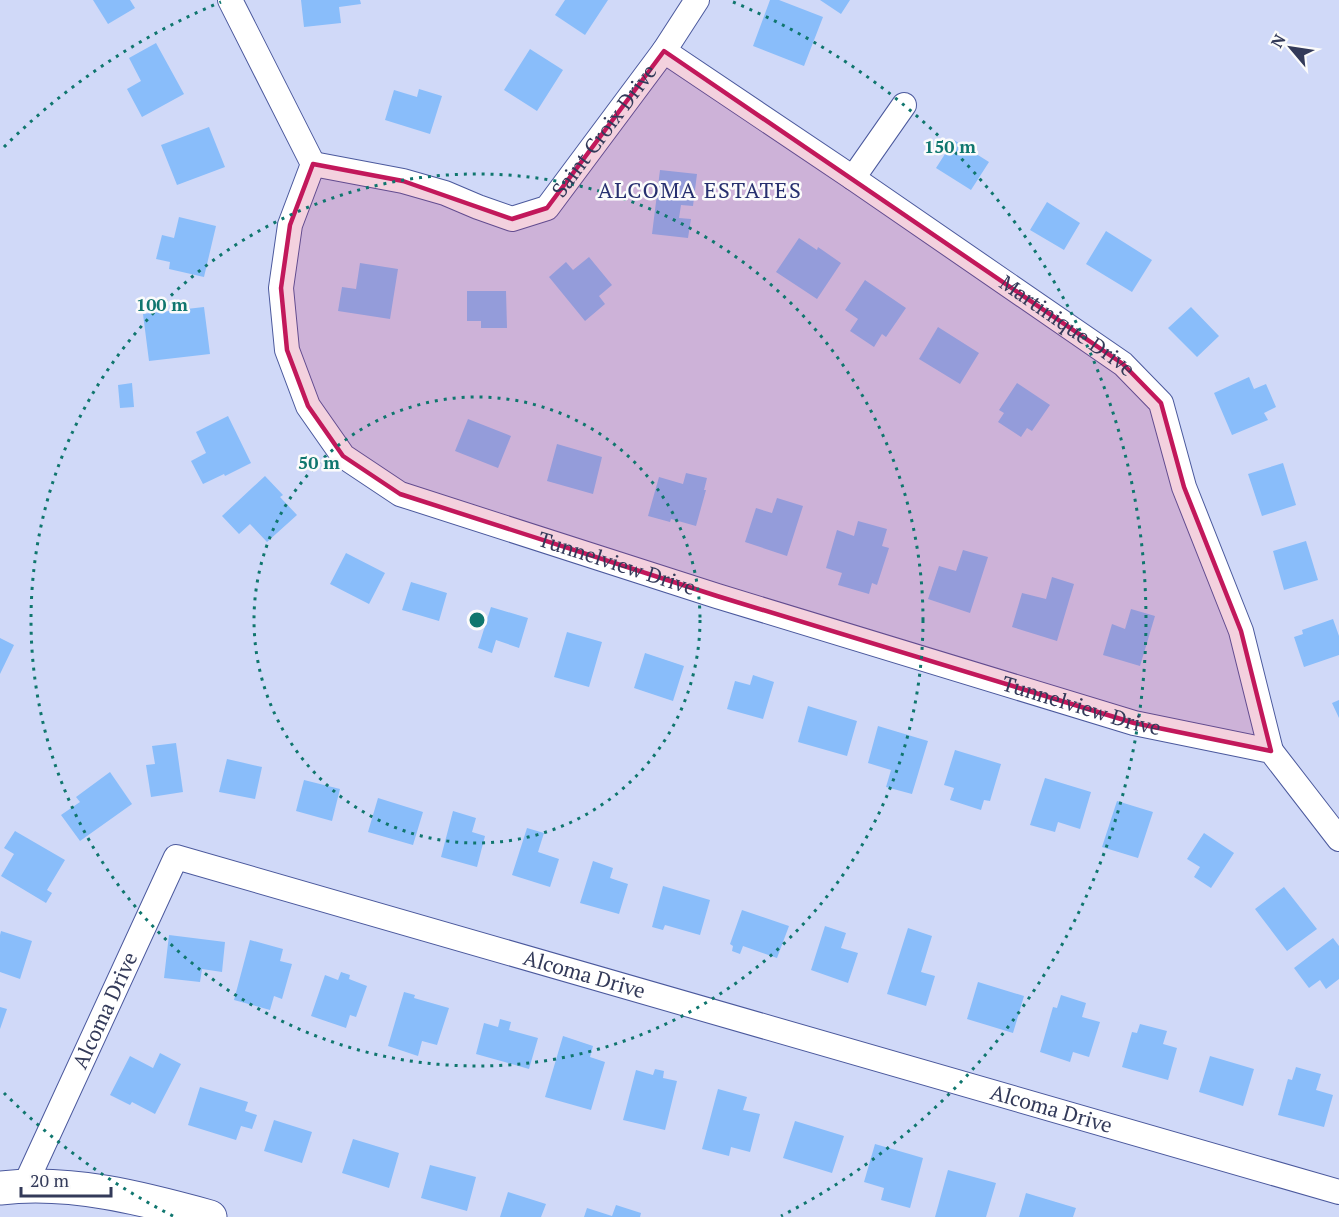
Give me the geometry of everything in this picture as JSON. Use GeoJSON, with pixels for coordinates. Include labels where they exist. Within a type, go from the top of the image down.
{"type":"FeatureCollection","features":[{"type":"Feature","properties":{"kind":"main road"},"geometry":{"type":"LineString","coordinates":[[13,1186],[95,1190],[147,1200],[210,1217]]}},
{"type":"Feature","properties":{"kind":"street"},"geometry":{"type":"LineString","coordinates":[[230,0],[313,164]]}},
{"type":"Feature","properties":{"kind":"street","name":"Saint Croix Drive"},"geometry":{"type":"LineString","coordinates":[[313,164],[445,192],[512,219],[547,208],[664,51],[697,0]]}},
{"type":"Feature","properties":{"kind":"street","name":"Martinique Drive"},"geometry":{"type":"LineString","coordinates":[[664,51],[1123,364],[1161,404],[1184,487],[1241,630],[1271,751]]}},
{"type":"Feature","properties":{"kind":"street"},"geometry":{"type":"LineString","coordinates":[[853,178],[904,105]]}},
{"type":"Feature","properties":{"kind":"street","name":"Tunnelview Drive"},"geometry":{"type":"LineString","coordinates":[[313,164],[290,225],[281,288],[287,350],[308,406],[343,456],[400,494],[717,596],[1134,723],[1271,751]]}},
{"type":"Feature","properties":{"kind":"street"},"geometry":{"type":"LineString","coordinates":[[1271,751],[1339,839]]}},
{"type":"Feature","properties":{"kind":"street","name":"Alcoma Drive"},"geometry":{"type":"LineString","coordinates":[[13,1186],[176,857],[1339,1192]]}},
{"type":"Feature","properties":{"kind":"highlighted area"},"geometry":{"type":"Polygon","coordinates":[[[664,51],[1123,364],[1161,403],[1184,487],[1241,631],[1271,751],[1134,723],[717,596],[400,494],[343,456],[308,406],[287,350],[281,288],[290,225],[313,164],[403,181],[512,219],[547,208],[664,51]]]}},
{"type":"Feature","properties":{"kind":"building"},"geometry":{"type":"Polygon","coordinates":[[[93,0],[130,0],[135,8],[108,24],[93,0]]]}},
{"type":"Feature","properties":{"kind":"building"},"geometry":{"type":"Polygon","coordinates":[[[301,0],[360,0],[361,4],[339,7],[341,23],[304,27],[301,0]]]}},
{"type":"Feature","properties":{"kind":"building"},"geometry":{"type":"Polygon","coordinates":[[[565,0],[608,0],[585,35],[555,15],[565,0]]]}},
{"type":"Feature","properties":{"kind":"building"},"geometry":{"type":"Polygon","coordinates":[[[770,0],[779,0],[823,17],[804,66],[753,46],[770,0]]]}},
{"type":"Feature","properties":{"kind":"building"},"geometry":{"type":"Polygon","coordinates":[[[820,0],[850,0],[841,14],[820,0]]]}},
{"type":"Feature","properties":{"kind":"building"},"geometry":{"type":"Polygon","coordinates":[[[156,43],[184,94],[142,117],[127,89],[141,81],[129,58],[156,43]]]}},
{"type":"Feature","properties":{"kind":"building"},"geometry":{"type":"Polygon","coordinates":[[[530,49],[563,70],[537,111],[504,90],[530,49]]]}},
{"type":"Feature","properties":{"kind":"building"},"geometry":{"type":"Polygon","coordinates":[[[419,89],[442,96],[430,134],[385,120],[394,90],[417,97],[419,89]]]}},
{"type":"Feature","properties":{"kind":"building"},"geometry":{"type":"Polygon","coordinates":[[[209,127],[225,167],[177,185],[161,145],[209,127]]]}},
{"type":"Feature","properties":{"kind":"building"},"geometry":{"type":"Polygon","coordinates":[[[954,140],[989,162],[971,190],[936,168],[954,140]]]}},
{"type":"Feature","properties":{"kind":"building"},"geometry":{"type":"Polygon","coordinates":[[[660,170],[697,174],[693,206],[681,205],[679,218],[691,219],[688,238],[652,234],[660,170]]]}},
{"type":"Feature","properties":{"kind":"building"},"geometry":{"type":"Polygon","coordinates":[[[1047,202],[1080,223],[1064,250],[1030,230],[1047,202]]]}},
{"type":"Feature","properties":{"kind":"building"},"geometry":{"type":"Polygon","coordinates":[[[179,217],[216,226],[204,277],[169,269],[170,262],[156,259],[162,235],[174,238],[179,217]]]}},
{"type":"Feature","properties":{"kind":"building"},"geometry":{"type":"Polygon","coordinates":[[[1106,231],[1152,260],[1132,292],[1086,264],[1106,231]]]}},
{"type":"Feature","properties":{"kind":"building"},"geometry":{"type":"Polygon","coordinates":[[[799,238],[817,250],[818,247],[841,263],[817,299],[776,272],[799,238]]]}},
{"type":"Feature","properties":{"kind":"building"},"geometry":{"type":"Polygon","coordinates":[[[589,257],[612,285],[599,296],[605,304],[585,321],[549,277],[566,262],[573,270],[589,257]]]}},
{"type":"Feature","properties":{"kind":"building"},"geometry":{"type":"Polygon","coordinates":[[[360,263],[398,269],[390,319],[338,311],[342,287],[356,289],[360,263]]]}},
{"type":"Feature","properties":{"kind":"building"},"geometry":{"type":"Polygon","coordinates":[[[865,280],[906,308],[886,337],[882,334],[874,347],[850,331],[858,319],[845,310],[865,280]]]}},
{"type":"Feature","properties":{"kind":"building"},"geometry":{"type":"Polygon","coordinates":[[[467,291],[506,291],[507,328],[481,328],[481,321],[467,321],[467,291]]]}},
{"type":"Feature","properties":{"kind":"building"},"geometry":{"type":"Polygon","coordinates":[[[204,307],[210,354],[149,361],[143,314],[204,307]]]}},
{"type":"Feature","properties":{"kind":"building"},"geometry":{"type":"Polygon","coordinates":[[[1191,307],[1219,336],[1197,357],[1168,328],[1191,307]]]}},
{"type":"Feature","properties":{"kind":"building"},"geometry":{"type":"Polygon","coordinates":[[[938,327],[979,353],[960,384],[919,359],[938,327]]]}},
{"type":"Feature","properties":{"kind":"building"},"geometry":{"type":"Polygon","coordinates":[[[1249,377],[1254,389],[1266,384],[1276,407],[1264,413],[1268,420],[1232,435],[1214,393],[1249,377]]]}},
{"type":"Feature","properties":{"kind":"building"},"geometry":{"type":"Polygon","coordinates":[[[132,383],[134,407],[120,408],[118,385],[132,383]]]}},
{"type":"Feature","properties":{"kind":"building"},"geometry":{"type":"Polygon","coordinates":[[[1017,383],[1050,405],[1032,431],[1027,428],[1021,437],[998,422],[1004,413],[999,410],[1017,383]]]}},
{"type":"Feature","properties":{"kind":"building"},"geometry":{"type":"Polygon","coordinates":[[[228,416],[251,463],[203,484],[191,461],[206,453],[196,432],[228,416]]]}},
{"type":"Feature","properties":{"kind":"building"},"geometry":{"type":"Polygon","coordinates":[[[468,419],[511,436],[498,468],[455,451],[468,419]]]}},
{"type":"Feature","properties":{"kind":"building"},"geometry":{"type":"Polygon","coordinates":[[[557,444],[602,457],[593,494],[547,481],[557,444]]]}},
{"type":"Feature","properties":{"kind":"building"},"geometry":{"type":"Polygon","coordinates":[[[1283,463],[1296,505],[1262,516],[1248,474],[1283,463]]]}},
{"type":"Feature","properties":{"kind":"building"},"geometry":{"type":"Polygon","coordinates":[[[686,473],[707,478],[696,526],[648,516],[659,477],[683,484],[686,473]]]}},
{"type":"Feature","properties":{"kind":"building"},"geometry":{"type":"Polygon","coordinates":[[[265,476],[283,495],[280,497],[297,515],[267,542],[250,524],[239,534],[222,516],[265,476]]]}},
{"type":"Feature","properties":{"kind":"building"},"geometry":{"type":"Polygon","coordinates":[[[777,498],[803,506],[787,556],[745,542],[756,508],[772,513],[777,498]]]}},
{"type":"Feature","properties":{"kind":"building"},"geometry":{"type":"Polygon","coordinates":[[[858,521],[887,529],[882,546],[889,548],[877,585],[872,583],[869,594],[838,585],[842,573],[826,568],[837,530],[854,536],[858,521]]]}},
{"type":"Feature","properties":{"kind":"building"},"geometry":{"type":"Polygon","coordinates":[[[1306,541],[1318,580],[1284,590],[1273,551],[1306,541]]]}},
{"type":"Feature","properties":{"kind":"building"},"geometry":{"type":"Polygon","coordinates":[[[963,550],[988,557],[970,613],[928,599],[939,566],[956,571],[963,550]]]}},
{"type":"Feature","properties":{"kind":"building"},"geometry":{"type":"Polygon","coordinates":[[[346,553],[385,573],[369,604],[330,584],[346,553]]]}},
{"type":"Feature","properties":{"kind":"building"},"geometry":{"type":"Polygon","coordinates":[[[1052,577],[1074,584],[1057,641],[1012,627],[1022,593],[1046,599],[1052,577]]]}},
{"type":"Feature","properties":{"kind":"building"},"geometry":{"type":"Polygon","coordinates":[[[411,582],[447,593],[439,621],[402,610],[411,582]]]}},
{"type":"Feature","properties":{"kind":"building"},"geometry":{"type":"Polygon","coordinates":[[[491,607],[528,618],[519,648],[496,640],[492,653],[478,648],[491,607]]]}},
{"type":"Feature","properties":{"kind":"building"},"geometry":{"type":"Polygon","coordinates":[[[1131,609],[1155,616],[1140,666],[1103,655],[1112,624],[1125,629],[1131,609]]]}},
{"type":"Feature","properties":{"kind":"building"},"geometry":{"type":"Polygon","coordinates":[[[1333,619],[1339,636],[1339,655],[1304,667],[1294,637],[1303,634],[1302,630],[1333,619]]]}},
{"type":"Feature","properties":{"kind":"building"},"geometry":{"type":"Polygon","coordinates":[[[567,632],[602,642],[589,687],[554,677],[567,632]]]}},
{"type":"Feature","properties":{"kind":"building"},"geometry":{"type":"Polygon","coordinates":[[[0,638],[14,645],[0,674],[0,638]]]}},
{"type":"Feature","properties":{"kind":"building"},"geometry":{"type":"Polygon","coordinates":[[[645,653],[684,666],[673,701],[634,688],[645,653]]]}},
{"type":"Feature","properties":{"kind":"building"},"geometry":{"type":"Polygon","coordinates":[[[753,675],[774,682],[763,719],[727,709],[735,681],[750,685],[753,675]]]}},
{"type":"Feature","properties":{"kind":"building"},"geometry":{"type":"Polygon","coordinates":[[[1339,700],[1339,718],[1332,703],[1339,700]]]}},
{"type":"Feature","properties":{"kind":"building"},"geometry":{"type":"Polygon","coordinates":[[[808,706],[857,721],[847,756],[798,742],[808,706]]]}},
{"type":"Feature","properties":{"kind":"building"},"geometry":{"type":"Polygon","coordinates":[[[878,726],[928,741],[912,794],[886,787],[891,770],[868,763],[878,726]]]}},
{"type":"Feature","properties":{"kind":"building"},"geometry":{"type":"Polygon","coordinates":[[[176,743],[183,792],[151,797],[146,765],[155,764],[152,746],[176,743]]]}},
{"type":"Feature","properties":{"kind":"building"},"geometry":{"type":"Polygon","coordinates":[[[955,750],[1001,764],[990,801],[984,800],[981,810],[950,800],[954,788],[944,785],[955,750]]]}},
{"type":"Feature","properties":{"kind":"building"},"geometry":{"type":"Polygon","coordinates":[[[227,759],[262,767],[255,799],[219,792],[227,759]]]}},
{"type":"Feature","properties":{"kind":"building"},"geometry":{"type":"Polygon","coordinates":[[[110,772],[132,804],[80,841],[61,815],[80,802],[76,797],[110,772]]]}},
{"type":"Feature","properties":{"kind":"building"},"geometry":{"type":"Polygon","coordinates":[[[1045,778],[1091,792],[1080,829],[1058,822],[1055,832],[1030,825],[1045,778]]]}},
{"type":"Feature","properties":{"kind":"building"},"geometry":{"type":"Polygon","coordinates":[[[304,780],[340,789],[332,821],[296,811],[304,780]]]}},
{"type":"Feature","properties":{"kind":"building"},"geometry":{"type":"Polygon","coordinates":[[[378,798],[423,812],[413,845],[368,832],[378,798]]]}},
{"type":"Feature","properties":{"kind":"building"},"geometry":{"type":"Polygon","coordinates":[[[1117,801],[1153,812],[1138,858],[1102,847],[1117,801]]]}},
{"type":"Feature","properties":{"kind":"building"},"geometry":{"type":"Polygon","coordinates":[[[453,811],[476,818],[472,832],[485,836],[477,867],[441,857],[453,811]]]}},
{"type":"Feature","properties":{"kind":"building"},"geometry":{"type":"Polygon","coordinates":[[[527,828],[544,833],[538,852],[559,859],[550,887],[512,875],[527,828]]]}},
{"type":"Feature","properties":{"kind":"building"},"geometry":{"type":"Polygon","coordinates":[[[15,831],[65,860],[47,890],[52,893],[46,903],[1,876],[14,854],[4,848],[15,831]]]}},
{"type":"Feature","properties":{"kind":"building"},"geometry":{"type":"Polygon","coordinates":[[[1204,833],[1234,853],[1211,888],[1194,877],[1200,867],[1187,859],[1204,833]]]}},
{"type":"Feature","properties":{"kind":"building"},"geometry":{"type":"Polygon","coordinates":[[[593,861],[613,868],[610,878],[628,884],[619,914],[580,903],[593,861]]]}},
{"type":"Feature","properties":{"kind":"building"},"geometry":{"type":"Polygon","coordinates":[[[663,886],[710,900],[700,935],[665,925],[663,930],[652,927],[663,886]]]}},
{"type":"Feature","properties":{"kind":"building"},"geometry":{"type":"Polygon","coordinates":[[[1284,887],[1317,929],[1287,951],[1255,909],[1284,887]]]}},
{"type":"Feature","properties":{"kind":"building"},"geometry":{"type":"Polygon","coordinates":[[[742,910],[789,926],[777,958],[743,946],[740,954],[732,951],[733,946],[730,944],[742,910]]]}},
{"type":"Feature","properties":{"kind":"building"},"geometry":{"type":"Polygon","coordinates":[[[825,926],[846,933],[841,948],[858,953],[848,983],[811,970],[825,926]]]}},
{"type":"Feature","properties":{"kind":"building"},"geometry":{"type":"Polygon","coordinates":[[[908,928],[932,936],[921,972],[935,976],[926,1006],[887,994],[908,928]]]}},
{"type":"Feature","properties":{"kind":"building"},"geometry":{"type":"Polygon","coordinates":[[[1,931],[32,941],[20,979],[0,972],[1,931]]]}},
{"type":"Feature","properties":{"kind":"building"},"geometry":{"type":"Polygon","coordinates":[[[169,935],[225,942],[222,972],[202,969],[200,982],[164,978],[169,935]]]}},
{"type":"Feature","properties":{"kind":"building"},"geometry":{"type":"Polygon","coordinates":[[[1333,938],[1339,946],[1339,979],[1326,989],[1320,980],[1309,988],[1294,968],[1333,938]]]}},
{"type":"Feature","properties":{"kind":"building"},"geometry":{"type":"Polygon","coordinates":[[[250,940],[283,949],[280,961],[292,964],[282,999],[274,996],[270,1010],[234,1000],[250,940]]]}},
{"type":"Feature","properties":{"kind":"building"},"geometry":{"type":"Polygon","coordinates":[[[341,972],[350,975],[349,979],[367,986],[356,1017],[350,1015],[346,1028],[311,1016],[325,975],[338,980],[341,972]]]}},
{"type":"Feature","properties":{"kind":"building"},"geometry":{"type":"Polygon","coordinates":[[[978,982],[1024,996],[1013,1033],[967,1019],[978,982]]]}},
{"type":"Feature","properties":{"kind":"building"},"geometry":{"type":"Polygon","coordinates":[[[404,992],[415,995],[414,998],[449,1008],[437,1045],[422,1041],[418,1056],[388,1046],[404,992]]]}},
{"type":"Feature","properties":{"kind":"building"},"geometry":{"type":"Polygon","coordinates":[[[1061,995],[1086,1003],[1082,1017],[1100,1022],[1089,1057],[1073,1052],[1070,1062],[1040,1052],[1053,1007],[1057,1008],[1061,995]]]}},
{"type":"Feature","properties":{"kind":"building"},"geometry":{"type":"Polygon","coordinates":[[[0,1007],[7,1009],[0,1029],[0,1007]]]}},
{"type":"Feature","properties":{"kind":"building"},"geometry":{"type":"Polygon","coordinates":[[[500,1019],[511,1022],[509,1030],[538,1038],[529,1069],[476,1054],[484,1023],[498,1027],[500,1019]]]}},
{"type":"Feature","properties":{"kind":"building"},"geometry":{"type":"Polygon","coordinates":[[[1140,1024],[1167,1031],[1163,1044],[1177,1048],[1168,1080],[1122,1067],[1132,1032],[1137,1033],[1140,1024]]]}},
{"type":"Feature","properties":{"kind":"building"},"geometry":{"type":"Polygon","coordinates":[[[563,1036],[593,1046],[590,1057],[605,1062],[591,1110],[545,1097],[563,1036]]]}},
{"type":"Feature","properties":{"kind":"building"},"geometry":{"type":"Polygon","coordinates":[[[160,1053],[181,1064],[155,1114],[132,1102],[130,1105],[110,1095],[130,1056],[153,1068],[160,1053]]]}},
{"type":"Feature","properties":{"kind":"building"},"geometry":{"type":"Polygon","coordinates":[[[1210,1056],[1254,1069],[1243,1106],[1199,1092],[1210,1056]]]}},
{"type":"Feature","properties":{"kind":"building"},"geometry":{"type":"Polygon","coordinates":[[[1296,1067],[1321,1074],[1316,1090],[1333,1095],[1324,1127],[1278,1115],[1288,1079],[1292,1080],[1296,1067]]]}},
{"type":"Feature","properties":{"kind":"building"},"geometry":{"type":"Polygon","coordinates":[[[655,1069],[664,1071],[663,1078],[677,1081],[665,1130],[623,1120],[636,1070],[653,1075],[655,1069]]]}},
{"type":"Feature","properties":{"kind":"building"},"geometry":{"type":"Polygon","coordinates":[[[200,1087],[248,1102],[245,1111],[257,1115],[252,1129],[241,1126],[236,1140],[188,1125],[200,1087]]]}},
{"type":"Feature","properties":{"kind":"building"},"geometry":{"type":"Polygon","coordinates":[[[718,1089],[747,1097],[743,1110],[760,1114],[750,1152],[731,1147],[729,1156],[702,1149],[718,1089]]]}},
{"type":"Feature","properties":{"kind":"building"},"geometry":{"type":"Polygon","coordinates":[[[274,1120],[312,1132],[302,1163],[264,1151],[274,1120]]]}},
{"type":"Feature","properties":{"kind":"building"},"geometry":{"type":"Polygon","coordinates":[[[795,1121],[844,1136],[832,1173],[783,1158],[795,1121]]]}},
{"type":"Feature","properties":{"kind":"building"},"geometry":{"type":"Polygon","coordinates":[[[353,1139],[399,1153],[389,1188],[342,1173],[353,1139]]]}},
{"type":"Feature","properties":{"kind":"building"},"geometry":{"type":"Polygon","coordinates":[[[875,1144],[923,1158],[910,1208],[881,1200],[884,1188],[864,1182],[875,1144]]]}},
{"type":"Feature","properties":{"kind":"building"},"geometry":{"type":"Polygon","coordinates":[[[430,1165],[476,1177],[467,1211],[421,1198],[430,1165]]]}},
{"type":"Feature","properties":{"kind":"building"},"geometry":{"type":"Polygon","coordinates":[[[948,1170],[996,1183],[986,1217],[935,1217],[948,1170]]]}},
{"type":"Feature","properties":{"kind":"building"},"geometry":{"type":"Polygon","coordinates":[[[508,1192],[546,1204],[541,1217],[500,1217],[508,1192]]]}},
{"type":"Feature","properties":{"kind":"building"},"geometry":{"type":"Polygon","coordinates":[[[1026,1193],[1076,1208],[1073,1217],[1019,1217],[1026,1193]]]}},
{"type":"Feature","properties":{"kind":"building"},"geometry":{"type":"Polygon","coordinates":[[[616,1205],[641,1213],[640,1217],[584,1217],[587,1208],[612,1216],[616,1205]]]}},
{"type":"Feature","properties":{"kind":"district","name":"ALCOMA ESTATES"},"geometry":{"type":"Point","coordinates":[700,190]}}]}
